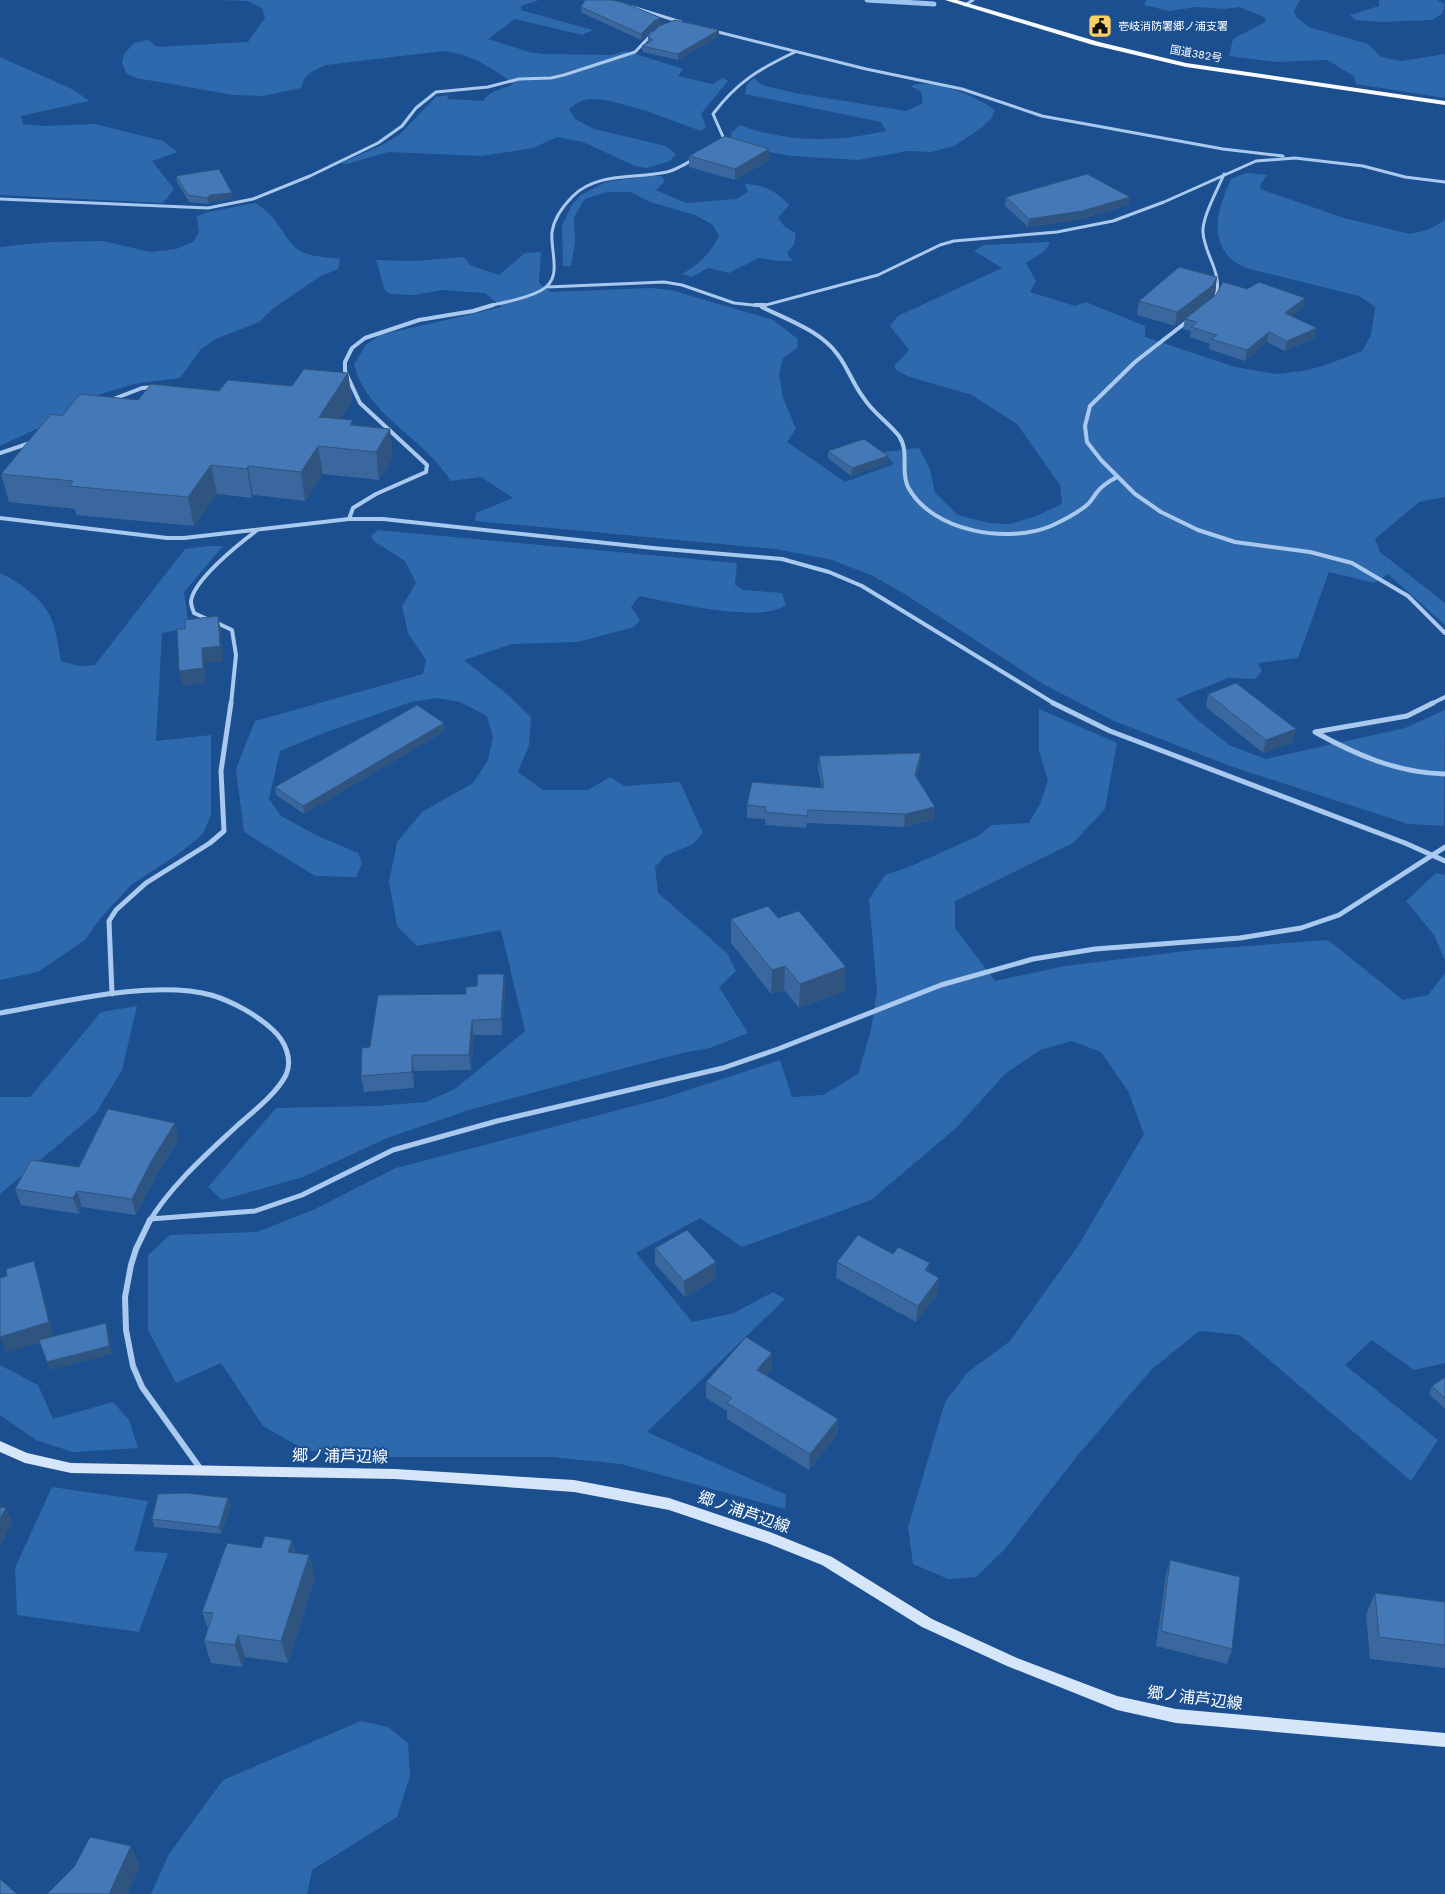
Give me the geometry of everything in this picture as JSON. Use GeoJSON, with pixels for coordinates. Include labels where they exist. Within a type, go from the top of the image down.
{"type":"FeatureCollection","features":[{"type":"Feature","properties":{"kind":"highway","name":"国道382号"},"geometry":{"type":"LineString","coordinates":[[948,0],[1103,46],[1187,65],[1445,103]]}},
{"type":"Feature","properties":{"kind":"main road","name":"郷ノ浦芦辺線"},"geometry":{"type":"LineString","coordinates":[[0,1446],[25,1458],[72,1468],[203,1472],[395,1474],[574,1486],[669,1504],[770,1538],[827,1562],[927,1623],[1012,1662],[1117,1703],[1176,1716],[1445,1740]]}},
{"type":"Feature","properties":{"kind":"street"},"geometry":{"type":"LineString","coordinates":[[965,5],[973,0]]}},
{"type":"Feature","properties":{"kind":"street"},"geometry":{"type":"LineString","coordinates":[[623,5],[684,23]]}},
{"type":"Feature","properties":{"kind":"street"},"geometry":{"type":"LineString","coordinates":[[667,24],[678,21]]}},
{"type":"Feature","properties":{"kind":"street"},"geometry":{"type":"LineString","coordinates":[[0,199],[208,208],[253,199],[303,179],[378,143],[402,126],[421,103],[436,92],[488,87],[519,79],[551,78],[564,75],[635,52],[657,29]]}},
{"type":"Feature","properties":{"kind":"street"},"geometry":{"type":"LineString","coordinates":[[706,29],[866,69],[962,89],[1042,116],[1223,149],[1364,166],[1404,177],[1445,182]]}},
{"type":"Feature","properties":{"kind":"street"},"geometry":{"type":"LineString","coordinates":[[719,144],[724,139],[724,133],[713,114],[723,99],[742,79],[795,52]]}},
{"type":"Feature","properties":{"kind":"street"},"geometry":{"type":"LineString","coordinates":[[349,519],[353,508],[376,494],[426,472],[427,465],[360,403],[345,371],[346,362],[352,348],[365,338],[404,324],[473,311],[539,292],[548,287],[553,281],[552,233],[567,203],[575,194],[596,182],[624,176],[668,172],[697,157]]}},
{"type":"Feature","properties":{"kind":"street"},"geometry":{"type":"LineString","coordinates":[[548,287],[664,282],[682,285],[734,303],[762,306],[878,275],[940,245],[954,241],[1057,232],[1113,221],[1164,202],[1256,161],[1295,158]]}},
{"type":"Feature","properties":{"kind":"street"},"geometry":{"type":"LineString","coordinates":[[1212,302],[1218,292],[1218,281],[1202,230],[1224,174]]}},
{"type":"Feature","properties":{"kind":"street"},"geometry":{"type":"LineString","coordinates":[[762,306],[829,344],[850,371],[862,396],[875,414],[898,435],[905,445],[904,479],[909,490],[919,502],[940,517],[956,525],[1000,536],[1023,535],[1042,530],[1073,515],[1089,502],[1101,487],[1116,477]]}},
{"type":"Feature","properties":{"kind":"street"},"geometry":{"type":"LineString","coordinates":[[1197,314],[1135,362],[1090,406],[1085,426],[1087,442],[1116,477],[1135,494],[1161,512],[1198,530],[1235,542],[1310,552],[1352,563],[1408,596],[1445,633]]}},
{"type":"Feature","properties":{"kind":"street"},"geometry":{"type":"LineString","coordinates":[[340,375],[345,371]]}},
{"type":"Feature","properties":{"kind":"street"},"geometry":{"type":"LineString","coordinates":[[110,400],[142,388],[160,387]]}},
{"type":"Feature","properties":{"kind":"street"},"geometry":{"type":"LineString","coordinates":[[0,453],[36,440]]}},
{"type":"Feature","properties":{"kind":"street"},"geometry":{"type":"LineString","coordinates":[[0,518],[167,538],[213,536],[349,519],[383,519],[653,548],[782,559],[829,572],[862,586],[1060,707],[1110,731],[1396,840],[1445,861]]}},
{"type":"Feature","properties":{"kind":"street"},"geometry":{"type":"LineString","coordinates":[[112,994],[109,921],[116,910],[146,883],[210,843],[224,831],[221,771],[228,731],[236,655],[232,630],[194,613],[192,602],[195,590],[225,555],[257,530]]}},
{"type":"Feature","properties":{"kind":"street"},"geometry":{"type":"LineString","coordinates":[[1445,697],[1407,716],[1315,732],[1343,748],[1406,770],[1445,774]]}},
{"type":"Feature","properties":{"kind":"street"},"geometry":{"type":"LineString","coordinates":[[150,1219],[255,1211],[302,1194],[393,1150],[497,1121],[723,1068],[778,1049],[940,985],[1033,959],[1095,949],[1240,938],[1301,928],[1338,915],[1445,847]]}},
{"type":"Feature","properties":{"kind":"street"},"geometry":{"type":"LineString","coordinates":[[0,1013],[112,994],[161,991],[204,993],[248,1014],[276,1032],[286,1049],[290,1061],[285,1076],[270,1094],[178,1185],[150,1219],[139,1242],[125,1288],[125,1327],[136,1377],[163,1418],[203,1472]]}},
{"type":"Feature","properties":{"kind":"shaded area"},"geometry":{"type":"Polygon","coordinates":[[[218,0],[539,0],[521,6],[521,10],[593,30],[582,35],[515,19],[488,39],[529,52],[543,54],[612,55],[626,51],[683,69],[678,76],[712,84],[723,78],[728,81],[701,114],[706,128],[701,131],[615,102],[589,99],[583,100],[569,109],[575,119],[594,129],[666,146],[676,154],[670,161],[647,168],[635,166],[583,142],[557,137],[533,148],[482,156],[388,152],[347,164],[341,163],[382,145],[399,135],[436,97],[447,95],[448,99],[483,101],[493,92],[513,84],[480,62],[462,55],[443,51],[326,65],[307,76],[301,88],[263,96],[234,95],[136,78],[127,74],[122,63],[124,54],[134,43],[148,40],[157,47],[248,42],[265,18],[262,8],[247,1],[218,0]]]}},
{"type":"Feature","properties":{"kind":"shaded area"},"geometry":{"type":"Polygon","coordinates":[[[1146,0],[1300,0],[1294,11],[1297,18],[1309,27],[1368,44],[1381,57],[1402,61],[1445,54],[1445,98],[1356,84],[1354,76],[1327,60],[1275,62],[1229,56],[1233,39],[1265,22],[1266,18],[1239,7],[1224,9],[1196,7],[1169,11],[1144,5],[1146,0]]]}},
{"type":"Feature","properties":{"kind":"shaded area"},"geometry":{"type":"Polygon","coordinates":[[[1379,0],[1437,0],[1445,4],[1442,14],[1432,20],[1383,22],[1355,20],[1350,15],[1379,6],[1379,0]]]}},
{"type":"Feature","properties":{"kind":"shaded area"},"geometry":{"type":"Polygon","coordinates":[[[0,57],[74,90],[89,101],[21,116],[23,124],[45,126],[95,124],[163,141],[178,152],[152,161],[174,189],[163,203],[0,195],[0,57]]]}},
{"type":"Feature","properties":{"kind":"shaded area"},"geometry":{"type":"Polygon","coordinates":[[[754,78],[762,85],[795,93],[906,111],[923,103],[921,92],[911,86],[930,84],[966,94],[995,110],[991,119],[980,129],[954,146],[931,152],[908,151],[858,160],[792,156],[763,151],[730,139],[732,132],[740,125],[758,131],[794,138],[830,139],[886,131],[881,122],[745,94],[747,84],[754,78]]]}},
{"type":"Feature","properties":{"kind":"shaded area"},"geometry":{"type":"Polygon","coordinates":[[[1246,173],[1267,175],[1260,189],[1344,218],[1410,234],[1428,230],[1445,220],[1445,497],[1419,502],[1375,539],[1380,552],[1445,603],[1445,625],[1388,574],[1374,583],[1329,572],[1298,658],[1258,663],[1262,671],[1255,679],[1228,678],[1176,699],[1199,721],[1229,745],[1266,759],[1405,728],[1445,710],[1444,826],[1408,824],[1233,767],[1114,721],[1043,684],[903,593],[871,575],[829,559],[775,549],[475,521],[476,513],[513,498],[481,477],[451,481],[423,449],[376,405],[359,379],[354,364],[366,345],[380,335],[502,307],[485,293],[442,290],[414,295],[391,294],[385,291],[376,260],[412,261],[464,257],[470,265],[499,275],[525,253],[541,252],[539,283],[551,292],[650,288],[671,290],[773,320],[798,339],[797,348],[783,358],[779,375],[783,398],[796,429],[787,442],[845,482],[894,464],[882,452],[919,448],[930,469],[935,493],[958,515],[989,523],[1010,524],[1036,516],[1062,504],[1060,485],[1017,424],[972,395],[910,377],[896,370],[894,366],[909,350],[890,326],[898,316],[1002,268],[974,251],[984,245],[1050,242],[1046,250],[1026,263],[1036,281],[1030,292],[1075,306],[1086,302],[1145,326],[1145,337],[1235,367],[1277,374],[1323,366],[1362,351],[1371,335],[1375,307],[1359,296],[1246,268],[1231,259],[1223,248],[1219,239],[1218,219],[1223,199],[1231,179],[1246,173]]]}},
{"type":"Feature","properties":{"kind":"shaded area"},"geometry":{"type":"Polygon","coordinates":[[[644,176],[661,176],[665,181],[656,190],[686,203],[736,199],[748,192],[745,184],[764,187],[775,192],[789,205],[778,218],[785,227],[796,233],[794,244],[787,253],[793,261],[759,258],[729,273],[708,268],[692,277],[682,274],[704,258],[716,242],[719,236],[713,225],[695,215],[650,202],[631,192],[607,192],[585,199],[574,217],[575,243],[571,266],[563,266],[562,225],[572,205],[581,195],[606,182],[644,176]]]}},
{"type":"Feature","properties":{"kind":"shaded area"},"geometry":{"type":"Polygon","coordinates":[[[255,203],[269,213],[297,249],[312,255],[340,259],[338,269],[319,277],[275,307],[259,322],[216,339],[201,349],[180,378],[134,384],[98,395],[62,417],[0,446],[0,247],[49,242],[103,241],[150,252],[176,249],[193,242],[199,232],[197,216],[255,203]]]}},
{"type":"Feature","properties":{"kind":"shaded area"},"geometry":{"type":"Polygon","coordinates":[[[378,530],[737,563],[735,585],[743,590],[782,593],[786,605],[774,610],[757,612],[715,610],[639,596],[631,607],[640,620],[634,627],[578,642],[512,644],[464,660],[508,695],[531,717],[529,745],[518,772],[543,790],[588,790],[610,777],[624,786],[680,782],[703,833],[693,844],[665,856],[655,867],[658,893],[727,953],[736,971],[719,987],[748,1033],[710,1048],[617,1070],[469,1110],[387,1138],[303,1177],[222,1200],[208,1187],[276,1108],[375,1106],[426,1102],[455,1089],[525,1031],[501,930],[417,946],[397,926],[389,882],[397,842],[422,812],[473,783],[488,760],[493,737],[487,716],[460,702],[437,698],[411,702],[280,751],[269,799],[281,816],[318,836],[358,853],[362,864],[356,877],[315,876],[244,832],[236,769],[255,721],[423,674],[426,660],[408,633],[402,606],[416,583],[405,561],[375,542],[371,536],[378,530]]]}},
{"type":"Feature","properties":{"kind":"shaded area"},"geometry":{"type":"Polygon","coordinates":[[[223,546],[184,592],[189,628],[162,633],[156,741],[211,735],[211,815],[203,834],[181,852],[131,885],[99,920],[85,940],[38,972],[0,980],[0,573],[25,588],[46,609],[58,641],[61,661],[79,666],[95,665],[185,549],[223,546]]]}},
{"type":"Feature","properties":{"kind":"shaded area"},"geometry":{"type":"Polygon","coordinates":[[[1039,709],[1117,743],[1105,809],[1073,843],[955,901],[955,928],[995,981],[1065,966],[1194,950],[1328,940],[1403,1000],[1428,995],[1445,973],[1445,1363],[1414,1370],[1372,1340],[1345,1365],[1438,1440],[1411,1481],[1240,1335],[1199,1331],[1151,1370],[1078,1455],[1004,1550],[976,1577],[948,1579],[913,1564],[908,1527],[945,1402],[968,1372],[1010,1341],[1078,1246],[1144,1134],[1128,1091],[1101,1052],[1072,1041],[1040,1050],[1005,1074],[955,1129],[871,1200],[742,1247],[700,1218],[636,1253],[692,1322],[734,1313],[773,1292],[785,1299],[647,1432],[786,1495],[785,1509],[621,1464],[552,1457],[363,1457],[305,1450],[263,1426],[221,1363],[176,1383],[148,1330],[148,1255],[170,1235],[257,1232],[315,1209],[396,1168],[664,1098],[780,1060],[792,1097],[823,1095],[858,1074],[871,1030],[877,991],[869,899],[885,875],[911,866],[978,836],[992,825],[1029,823],[1040,804],[1048,781],[1039,751],[1039,709]]]}},
{"type":"Feature","properties":{"kind":"shaded area"},"geometry":{"type":"Polygon","coordinates":[[[1436,873],[1445,875],[1445,960],[1434,935],[1406,901],[1436,873]]]}},
{"type":"Feature","properties":{"kind":"shaded area"},"geometry":{"type":"Polygon","coordinates":[[[137,1006],[122,1070],[96,1113],[0,1194],[0,1097],[30,1097],[101,1012],[137,1006]]]}},
{"type":"Feature","properties":{"kind":"shaded area"},"geometry":{"type":"Polygon","coordinates":[[[0,1365],[38,1385],[53,1419],[113,1402],[129,1420],[138,1448],[73,1452],[36,1440],[0,1415],[0,1365]]]}},
{"type":"Feature","properties":{"kind":"shaded area"},"geometry":{"type":"Polygon","coordinates":[[[52,1487],[148,1501],[134,1551],[168,1553],[139,1632],[17,1615],[15,1568],[52,1487]]]}},
{"type":"Feature","properties":{"kind":"shaded area"},"geometry":{"type":"Polygon","coordinates":[[[361,1721],[388,1727],[408,1743],[410,1776],[397,1817],[312,1870],[307,1894],[151,1894],[169,1854],[223,1780],[361,1721]]]}},
{"type":"Feature","properties":{"kind":"building"},"geometry":{"type":"Polygon","coordinates":[[[585,0],[612,0],[625,3],[661,18],[654,21],[641,34],[581,7],[585,0]]]}},
{"type":"Feature","properties":{"kind":"building"},"geometry":{"type":"Polygon","coordinates":[[[675,20],[719,30],[678,54],[642,46],[653,40],[648,37],[659,26],[675,20]]]}},
{"type":"Feature","properties":{"kind":"building"},"geometry":{"type":"Polygon","coordinates":[[[725,136],[769,149],[735,169],[689,156],[725,136]]]}},
{"type":"Feature","properties":{"kind":"building"},"geometry":{"type":"Polygon","coordinates":[[[219,169],[232,193],[210,195],[207,198],[188,195],[176,176],[219,169]]]}},
{"type":"Feature","properties":{"kind":"building"},"geometry":{"type":"Polygon","coordinates":[[[1087,174],[1130,197],[1082,211],[1029,219],[1006,197],[1087,174]]]}},
{"type":"Feature","properties":{"kind":"building"},"geometry":{"type":"Polygon","coordinates":[[[1179,267],[1217,277],[1212,286],[1177,312],[1139,301],[1179,267]]]}},
{"type":"Feature","properties":{"kind":"building"},"geometry":{"type":"Polygon","coordinates":[[[1223,282],[1247,289],[1259,282],[1305,298],[1285,313],[1317,328],[1287,341],[1269,332],[1247,350],[1211,339],[1217,335],[1191,327],[1197,322],[1185,319],[1216,295],[1223,282]]]}},
{"type":"Feature","properties":{"kind":"building"},"geometry":{"type":"Polygon","coordinates":[[[304,369],[348,373],[319,417],[353,420],[350,425],[390,429],[376,452],[318,446],[301,472],[248,466],[247,469],[211,465],[188,497],[69,486],[73,481],[1,474],[51,414],[62,416],[80,394],[138,400],[151,384],[219,391],[228,380],[292,386],[304,369]]]}},
{"type":"Feature","properties":{"kind":"building"},"geometry":{"type":"Polygon","coordinates":[[[864,439],[888,456],[852,468],[828,451],[864,439]]]}},
{"type":"Feature","properties":{"kind":"building"},"geometry":{"type":"Polygon","coordinates":[[[218,616],[220,646],[202,648],[203,668],[179,671],[177,629],[185,629],[185,620],[218,616]]]}},
{"type":"Feature","properties":{"kind":"building"},"geometry":{"type":"Polygon","coordinates":[[[1236,683],[1296,729],[1266,740],[1208,694],[1236,683]]]}},
{"type":"Feature","properties":{"kind":"building"},"geometry":{"type":"Polygon","coordinates":[[[417,705],[444,723],[303,806],[275,787],[417,705]]]}},
{"type":"Feature","properties":{"kind":"building"},"geometry":{"type":"Polygon","coordinates":[[[921,753],[915,775],[935,807],[905,814],[808,810],[807,816],[765,812],[766,807],[747,805],[752,782],[824,788],[819,756],[921,753]]]}},
{"type":"Feature","properties":{"kind":"building"},"geometry":{"type":"Polygon","coordinates":[[[768,906],[778,918],[799,911],[846,967],[800,984],[785,966],[772,970],[731,919],[768,906]]]}},
{"type":"Feature","properties":{"kind":"building"},"geometry":{"type":"Polygon","coordinates":[[[478,974],[504,974],[501,1019],[472,1020],[469,1055],[412,1055],[412,1072],[361,1076],[362,1048],[370,1047],[378,995],[466,994],[466,987],[477,986],[478,974]]]}},
{"type":"Feature","properties":{"kind":"building"},"geometry":{"type":"Polygon","coordinates":[[[108,1109],[175,1123],[152,1160],[132,1199],[77,1191],[73,1198],[15,1189],[31,1160],[79,1167],[108,1109]]]}},
{"type":"Feature","properties":{"kind":"building"},"geometry":{"type":"Polygon","coordinates":[[[687,1230],[716,1262],[684,1281],[655,1248],[687,1230]]]}},
{"type":"Feature","properties":{"kind":"building"},"geometry":{"type":"Polygon","coordinates":[[[858,1235],[893,1254],[898,1247],[930,1263],[925,1270],[939,1278],[918,1306],[837,1262],[858,1235]]]}},
{"type":"Feature","properties":{"kind":"building"},"geometry":{"type":"Polygon","coordinates":[[[34,1261],[49,1322],[0,1337],[0,1278],[7,1276],[6,1269],[34,1261]]]}},
{"type":"Feature","properties":{"kind":"building"},"geometry":{"type":"Polygon","coordinates":[[[106,1323],[109,1346],[47,1362],[39,1340],[106,1323]]]}},
{"type":"Feature","properties":{"kind":"building"},"geometry":{"type":"Polygon","coordinates":[[[746,1337],[772,1353],[757,1370],[838,1419],[810,1454],[727,1403],[732,1398],[706,1382],[746,1337]]]}},
{"type":"Feature","properties":{"kind":"building"},"geometry":{"type":"Polygon","coordinates":[[[1445,1377],[1445,1398],[1432,1386],[1445,1377]]]}},
{"type":"Feature","properties":{"kind":"building"},"geometry":{"type":"Polygon","coordinates":[[[186,1493],[228,1498],[219,1527],[152,1519],[158,1494],[186,1493]]]}},
{"type":"Feature","properties":{"kind":"building"},"geometry":{"type":"Polygon","coordinates":[[[0,1507],[6,1508],[0,1519],[0,1507]]]}},
{"type":"Feature","properties":{"kind":"building"},"geometry":{"type":"Polygon","coordinates":[[[265,1536],[292,1540],[288,1552],[309,1555],[281,1641],[238,1635],[235,1645],[204,1641],[213,1613],[202,1612],[227,1543],[261,1548],[265,1536]]]}},
{"type":"Feature","properties":{"kind":"building"},"geometry":{"type":"Polygon","coordinates":[[[1170,1560],[1240,1577],[1232,1649],[1161,1631],[1170,1560]]]}},
{"type":"Feature","properties":{"kind":"building"},"geometry":{"type":"Polygon","coordinates":[[[1375,1593],[1445,1602],[1445,1645],[1379,1637],[1375,1593]]]}},
{"type":"Feature","properties":{"kind":"building"},"geometry":{"type":"Polygon","coordinates":[[[90,1837],[131,1846],[109,1894],[47,1894],[74,1867],[90,1837]]]}},
{"type":"Feature","properties":{"kind":"building"},"geometry":{"type":"Polygon","coordinates":[[[0,1879],[17,1894],[0,1894],[0,1879]]]}},
{"type":"Feature","properties":{"kind":"waterway"},"geometry":{"type":"LineString","coordinates":[[867,0],[934,4]]}},
{"type":"Feature","properties":{"kind":"place","name":"壱岐消防署郷ノ浦支署"},"geometry":{"type":"Point","coordinates":[1100,26]}}]}
